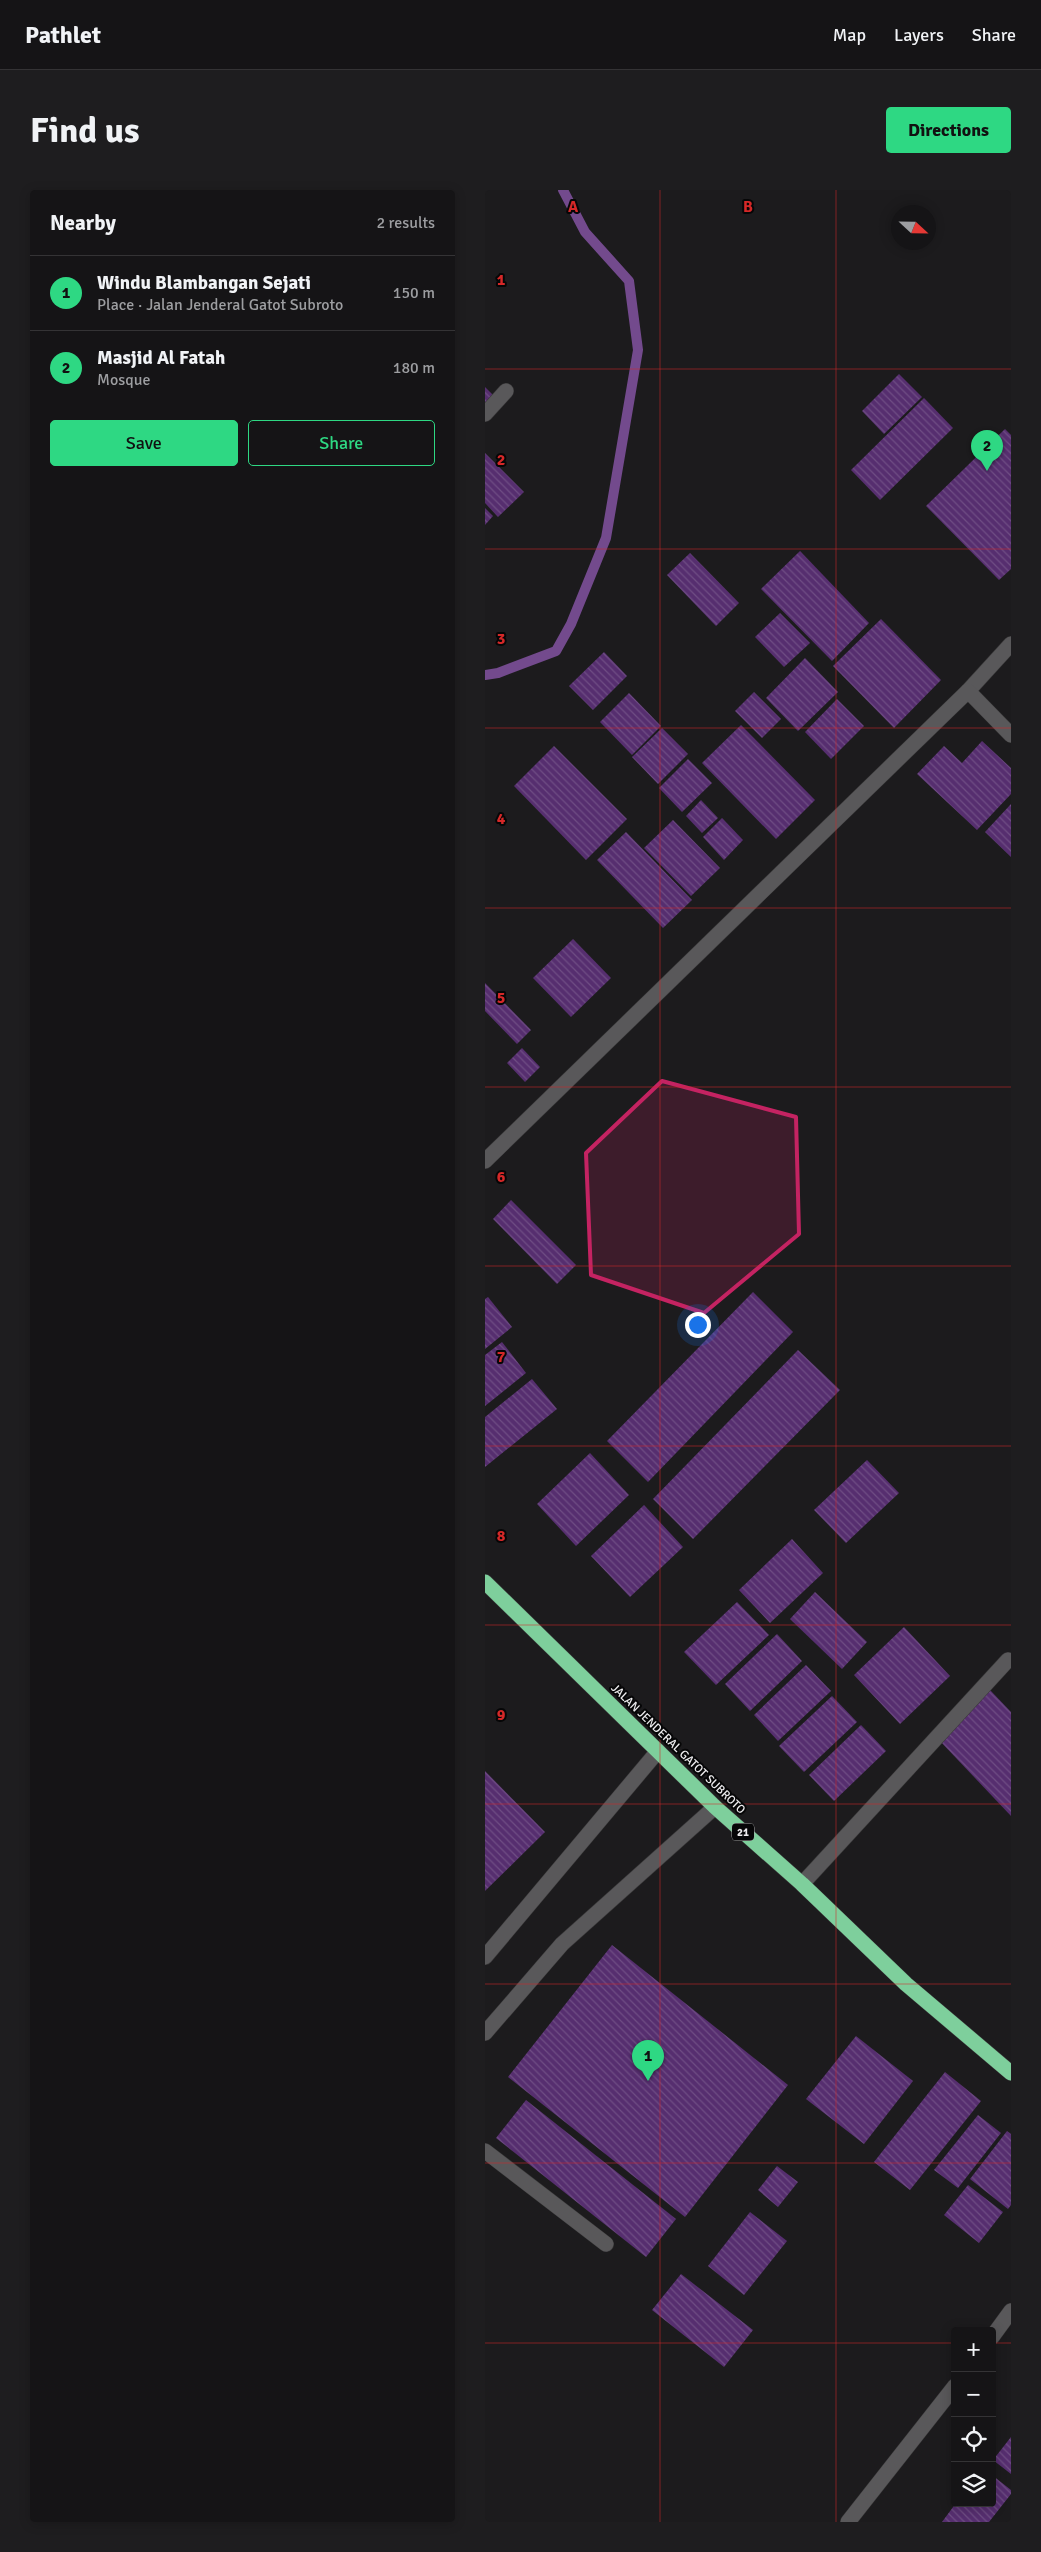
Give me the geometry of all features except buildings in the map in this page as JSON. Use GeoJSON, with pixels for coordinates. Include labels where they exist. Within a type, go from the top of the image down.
{"type":"FeatureCollection","features":[{"type":"Feature","properties":{"kind":"highway","name":"JALAN JENDERAL GATOT SUBROTO"},"geometry":{"type":"LineString","coordinates":[[485,1582],[715,1807],[802,1884],[906,1984],[1011,2073]]}},
{"type":"Feature","properties":{"kind":"street"},"geometry":{"type":"LineString","coordinates":[[485,414],[506,391]]}},
{"type":"Feature","properties":{"kind":"street"},"geometry":{"type":"LineString","coordinates":[[485,1162],[968,691],[1011,644]]}},
{"type":"Feature","properties":{"kind":"street"},"geometry":{"type":"LineString","coordinates":[[968,691],[1011,735]]}},
{"type":"Feature","properties":{"kind":"street"},"geometry":{"type":"LineString","coordinates":[[802,1884],[1008,1660]]}},
{"type":"Feature","properties":{"kind":"street"},"geometry":{"type":"LineString","coordinates":[[485,1957],[658,1751]]}},
{"type":"Feature","properties":{"kind":"street"},"geometry":{"type":"LineString","coordinates":[[485,2033],[562,1944],[715,1807]]}},
{"type":"Feature","properties":{"kind":"street"},"geometry":{"type":"LineString","coordinates":[[485,2151],[606,2244]]}},
{"type":"Feature","properties":{"kind":"street"},"geometry":{"type":"LineString","coordinates":[[996,2332],[1011,2311]]}},
{"type":"Feature","properties":{"kind":"street"},"geometry":{"type":"LineString","coordinates":[[848,2522],[951,2391]]}},
{"type":"Feature","properties":{"kind":"highlighted area"},"geometry":{"type":"Polygon","coordinates":[[[662,1081],[796,1117],[799,1234],[704,1313],[591,1275],[586,1153],[662,1081]]]}},
{"type":"Feature","properties":{"kind":"waterway"},"geometry":{"type":"LineString","coordinates":[[485,675],[498,673],[556,651],[571,624],[606,538],[638,350],[629,281],[585,232],[563,190]]}},
{"type":"Feature","properties":{"kind":"place","name":"Masjid Al Fatah"},"geometry":{"type":"Point","coordinates":[987,471]}},
{"type":"Feature","properties":{"kind":"place","name":"Windu Blambangan Sejati"},"geometry":{"type":"Point","coordinates":[648,2081]}}]}
